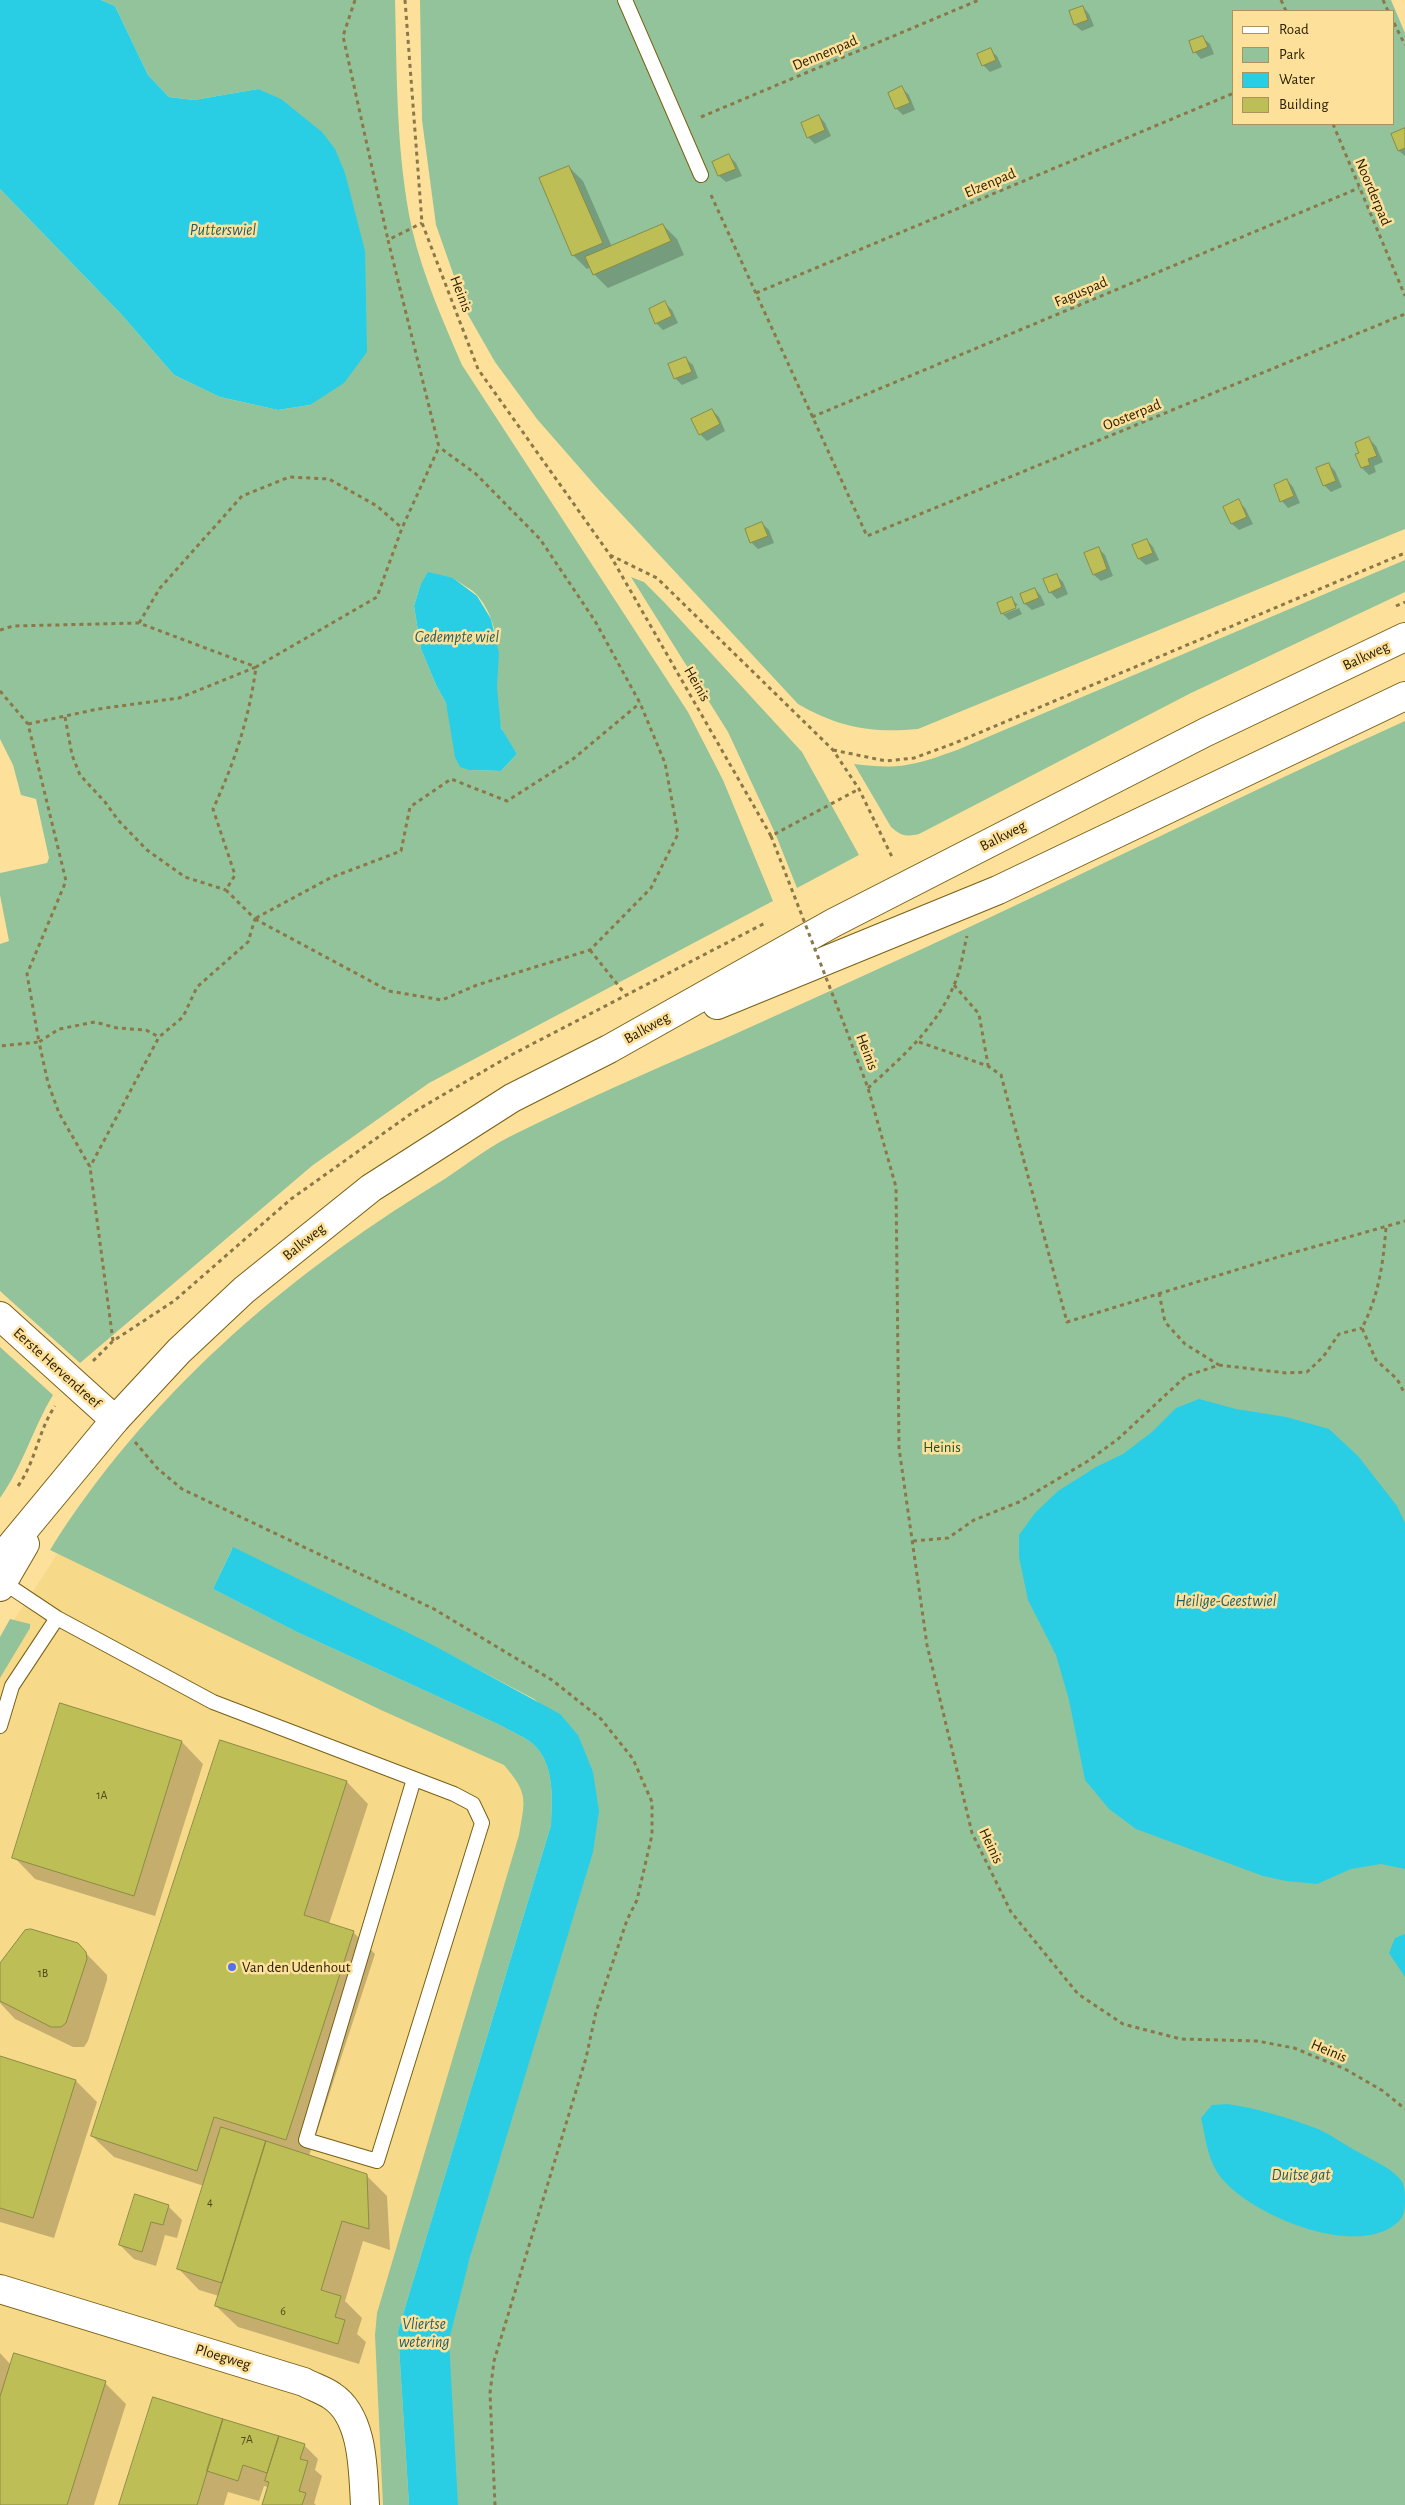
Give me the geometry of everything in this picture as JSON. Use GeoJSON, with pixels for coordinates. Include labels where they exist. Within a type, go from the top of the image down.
{"type":"FeatureCollection","features":[{"type":"Feature","properties":{"kind":"street","name":"Balkweg"},"geometry":{"type":"LineString","coordinates":[[1,1576],[51,1500],[115,1420],[179,1351],[244,1290],[371,1188],[512,1098],[609,1049],[868,905],[1206,732],[1405,637]]}},
{"type":"Feature","properties":{"kind":"street","name":"Balkweg"},"geometry":{"type":"LineString","coordinates":[[609,1049],[998,890],[1405,696]]}},
{"type":"Feature","properties":{"kind":"street","name":"Eerste Hervendreef"},"geometry":{"type":"LineString","coordinates":[[0,1316],[115,1420]]}},
{"type":"Feature","properties":{"kind":"street","name":"Ploegweg"},"geometry":{"type":"LineString","coordinates":[[0,2288],[304,2382],[333,2396],[350,2418],[362,2449],[365,2505]]}},
{"type":"Feature","properties":{"kind":"lane"},"geometry":{"type":"LineString","coordinates":[[626,0],[702,175]]}},
{"type":"Feature","properties":{"kind":"lane"},"geometry":{"type":"LineString","coordinates":[[1,1576],[57,1618],[213,1702],[454,1794],[473,1804],[482,1823],[377,2161],[306,2140],[414,1779]]}},
{"type":"Feature","properties":{"kind":"lane"},"geometry":{"type":"LineString","coordinates":[[0,1726],[12,1686],[57,1618]]}},
{"type":"Feature","properties":{"kind":"path"},"geometry":{"type":"LineString","coordinates":[[28,724],[98,709],[179,698],[256,667],[377,597],[402,528],[439,447],[388,240],[343,36],[355,0]]}},
{"type":"Feature","properties":{"kind":"path","name":"Heinis"},"geometry":{"type":"LineString","coordinates":[[405,0],[422,223],[478,370],[610,555],[772,836],[868,1088],[896,1187],[899,1448],[927,1645],[972,1833],[1011,1912],[1078,1994],[1123,2024],[1181,2039],[1257,2041],[1294,2048],[1352,2073],[1383,2091],[1405,2109]]}},
{"type":"Feature","properties":{"kind":"path","name":"Dennenpad"},"geometry":{"type":"LineString","coordinates":[[680,126],[979,0]]}},
{"type":"Feature","properties":{"kind":"path"},"geometry":{"type":"LineString","coordinates":[[1395,25],[1405,45]]}},
{"type":"Feature","properties":{"kind":"path","name":"Elzenpad"},"geometry":{"type":"LineString","coordinates":[[756,294],[1232,94]]}},
{"type":"Feature","properties":{"kind":"path","name":"Noorderpad"},"geometry":{"type":"LineString","coordinates":[[1334,125],[1405,296]]}},
{"type":"Feature","properties":{"kind":"path"},"geometry":{"type":"LineString","coordinates":[[702,175],[812,417]]}},
{"type":"Feature","properties":{"kind":"path","name":"Faguspad"},"geometry":{"type":"LineString","coordinates":[[812,417],[1359,188]]}},
{"type":"Feature","properties":{"kind":"path"},"geometry":{"type":"LineString","coordinates":[[388,240],[422,223]]}},
{"type":"Feature","properties":{"kind":"path","name":"Oosterpad"},"geometry":{"type":"LineString","coordinates":[[812,417],[867,536],[1405,314]]}},
{"type":"Feature","properties":{"kind":"path"},"geometry":{"type":"LineString","coordinates":[[65,716],[72,755],[80,775],[105,802],[118,820],[147,850],[185,877],[226,890],[255,919],[389,991],[442,1000],[477,985],[590,950],[651,888],[678,834],[665,763],[640,703],[595,621],[540,540],[476,474],[439,447]]}},
{"type":"Feature","properties":{"kind":"path"},"geometry":{"type":"LineString","coordinates":[[139,623],[160,588],[242,496],[289,478],[329,479],[377,506],[402,528]]}},
{"type":"Feature","properties":{"kind":"path"},"geometry":{"type":"LineString","coordinates":[[833,750],[886,760],[914,758],[955,743],[1405,553]]}},
{"type":"Feature","properties":{"kind":"path","name":"Heinis"},"geometry":{"type":"LineString","coordinates":[[610,555],[657,578],[833,750],[859,789],[893,859]]}},
{"type":"Feature","properties":{"kind":"path"},"geometry":{"type":"LineString","coordinates":[[0,630],[13,626],[139,623],[256,667]]}},
{"type":"Feature","properties":{"kind":"path"},"geometry":{"type":"LineString","coordinates":[[226,890],[235,874],[213,809],[231,770],[251,707],[256,667]]}},
{"type":"Feature","properties":{"kind":"path"},"geometry":{"type":"LineString","coordinates":[[0,691],[28,724],[66,882],[27,974],[48,1083],[59,1113],[90,1167],[112,1341]]}},
{"type":"Feature","properties":{"kind":"path"},"geometry":{"type":"LineString","coordinates":[[90,1167],[159,1037],[183,1017],[197,987],[248,942],[255,919],[330,878],[401,851],[410,807],[451,779],[507,801],[573,758],[640,703]]}},
{"type":"Feature","properties":{"kind":"path"},"geometry":{"type":"LineString","coordinates":[[772,836],[859,789]]}},
{"type":"Feature","properties":{"kind":"path"},"geometry":{"type":"LineString","coordinates":[[868,1088],[919,1042],[954,985],[967,936]]}},
{"type":"Feature","properties":{"kind":"path"},"geometry":{"type":"LineString","coordinates":[[590,950],[626,994]]}},
{"type":"Feature","properties":{"kind":"path"},"geometry":{"type":"LineString","coordinates":[[954,985],[979,1014],[988,1066]]}},
{"type":"Feature","properties":{"kind":"path"},"geometry":{"type":"LineString","coordinates":[[0,1046],[39,1042],[59,1029],[95,1022],[117,1028],[146,1030],[159,1037]]}},
{"type":"Feature","properties":{"kind":"path"},"geometry":{"type":"LineString","coordinates":[[919,1042],[988,1066],[1001,1075],[1067,1322],[1278,1257],[1386,1228],[1405,1220]]}},
{"type":"Feature","properties":{"kind":"path"},"geometry":{"type":"LineString","coordinates":[[1159,1294],[1165,1322],[1185,1344],[1218,1364],[1286,1373],[1307,1372],[1323,1357],[1339,1334],[1362,1328],[1374,1305],[1383,1270],[1386,1228]]}},
{"type":"Feature","properties":{"kind":"path"},"geometry":{"type":"LineString","coordinates":[[1362,1328],[1376,1360],[1397,1379],[1405,1394]]}},
{"type":"Feature","properties":{"kind":"path"},"geometry":{"type":"LineString","coordinates":[[912,1541],[948,1538],[974,1520],[1019,1502],[1088,1461],[1110,1444],[1186,1376],[1218,1364]]}},
{"type":"Feature","properties":{"kind":"shaded area"},"geometry":{"type":"Polygon","coordinates":[[[83,1515],[569,1721],[421,2280],[438,2505],[0,2505],[0,1641],[83,1515]]]}},
{"type":"Feature","properties":{"kind":"green space"},"geometry":{"type":"Polygon","coordinates":[[[101,0],[395,0],[398,115],[407,201],[412,229],[422,264],[448,332],[462,365],[688,712],[723,780],[773,901],[429,1083],[313,1165],[80,1363],[0,1291],[0,944],[9,941],[0,895],[0,873],[47,863],[49,858],[36,799],[21,795],[13,765],[0,739],[0,189],[121,314],[174,375],[220,397],[278,410],[310,405],[365,292],[365,251],[258,89],[194,100],[169,97],[148,75],[115,6],[101,0]],[[453,578],[420,586],[414,606],[421,649],[436,685],[446,703],[450,720],[469,770],[501,771],[517,754],[501,727],[497,694],[497,644],[494,628],[488,612],[478,596],[453,578]]]}},
{"type":"Feature","properties":{"kind":"green space"},"geometry":{"type":"Polygon","coordinates":[[[420,0],[1391,0],[1405,33],[1405,529],[918,729],[885,730],[842,724],[798,704],[599,490],[537,419],[495,362],[467,313],[436,225],[422,120],[420,0]]]}},
{"type":"Feature","properties":{"kind":"green space"},"geometry":{"type":"Polygon","coordinates":[[[1405,560],[1405,592],[1191,693],[919,834],[904,835],[891,827],[854,764],[870,766],[907,765],[957,750],[1405,560]]]}},
{"type":"Feature","properties":{"kind":"green space"},"geometry":{"type":"Polygon","coordinates":[[[631,577],[644,582],[664,602],[802,752],[859,855],[797,888],[775,833],[728,732],[631,577]]]}},
{"type":"Feature","properties":{"kind":"green space","name":"Heinis"},"geometry":{"type":"Polygon","coordinates":[[[1405,721],[1405,2505],[456,2505],[445,2338],[470,2257],[578,1735],[534,1699],[439,1649],[232,1549],[213,1589],[297,1632],[502,1726],[522,1737],[533,1744],[540,1752],[549,1771],[551,1782],[551,1825],[398,2331],[409,2505],[383,2505],[375,2335],[377,2313],[519,1835],[523,1813],[521,1791],[518,1783],[504,1765],[381,1710],[50,1550],[88,1494],[129,1442],[173,1392],[221,1345],[271,1301],[324,1260],[379,1221],[490,1148],[560,1112],[922,949],[1405,721]]]}},
{"type":"Feature","properties":{"kind":"green space"},"geometry":{"type":"Polygon","coordinates":[[[0,1347],[53,1395],[15,1473],[0,1498],[0,1347]]]}},
{"type":"Feature","properties":{"kind":"green space"},"geometry":{"type":"Polygon","coordinates":[[[10,1619],[30,1624],[30,1628],[0,1678],[0,1637],[10,1619]]]}},
{"type":"Feature","properties":{"kind":"water","name":"Putterswiel"},"geometry":{"type":"Polygon","coordinates":[[[0,0],[101,0],[115,6],[148,75],[169,97],[194,100],[258,89],[281,99],[322,132],[335,149],[345,173],[365,251],[367,352],[344,383],[310,405],[278,410],[220,397],[174,375],[121,314],[0,189],[0,0]]]}},
{"type":"Feature","properties":{"kind":"water","name":"Gedempte wiel"},"geometry":{"type":"Polygon","coordinates":[[[428,572],[453,578],[477,596],[491,619],[499,653],[497,688],[501,728],[517,754],[501,771],[469,770],[460,767],[455,757],[446,703],[436,685],[421,649],[414,606],[420,586],[428,572]]]}},
{"type":"Feature","properties":{"kind":"water","name":"Heilige-Geestwiel"},"geometry":{"type":"Polygon","coordinates":[[[1199,1399],[1236,1409],[1286,1417],[1329,1429],[1358,1456],[1397,1506],[1405,1523],[1405,1869],[1381,1864],[1351,1869],[1317,1884],[1286,1881],[1263,1876],[1136,1829],[1109,1809],[1085,1780],[1069,1700],[1056,1655],[1028,1600],[1019,1557],[1019,1535],[1035,1513],[1058,1491],[1096,1467],[1123,1454],[1152,1432],[1176,1408],[1199,1399]]]}},
{"type":"Feature","properties":{"kind":"water","name":"Vliertse wetering"},"geometry":{"type":"Polygon","coordinates":[[[233,1547],[431,1644],[560,1714],[578,1735],[593,1772],[599,1811],[593,1852],[470,2257],[449,2340],[458,2505],[409,2505],[398,2331],[551,1825],[552,1793],[549,1771],[540,1752],[533,1744],[502,1726],[297,1632],[213,1589],[233,1547]]]}},
{"type":"Feature","properties":{"kind":"water"},"geometry":{"type":"Polygon","coordinates":[[[1405,1934],[1405,1977],[1389,1953],[1395,1938],[1405,1934]]]}},
{"type":"Feature","properties":{"kind":"water","name":"Duitse gat"},"geometry":{"type":"Polygon","coordinates":[[[1227,2104],[1273,2114],[1318,2129],[1387,2168],[1401,2180],[1403,2185],[1405,2205],[1402,2218],[1380,2233],[1356,2236],[1330,2234],[1302,2227],[1250,2203],[1231,2188],[1217,2172],[1207,2145],[1201,2118],[1212,2105],[1227,2104]]]}},
{"type":"Feature","properties":{"kind":"building"},"geometry":{"type":"Polygon","coordinates":[[[1083,6],[1088,20],[1074,25],[1069,11],[1083,6]]]}},
{"type":"Feature","properties":{"kind":"building"},"geometry":{"type":"Polygon","coordinates":[[[1203,36],[1208,47],[1193,53],[1189,41],[1203,36]]]}},
{"type":"Feature","properties":{"kind":"building"},"geometry":{"type":"Polygon","coordinates":[[[991,48],[996,60],[982,66],[977,54],[991,48]]]}},
{"type":"Feature","properties":{"kind":"building"},"geometry":{"type":"Polygon","coordinates":[[[902,86],[910,103],[895,109],[888,93],[902,86]]]}},
{"type":"Feature","properties":{"kind":"building"},"geometry":{"type":"Polygon","coordinates":[[[819,115],[825,130],[807,138],[801,123],[819,115]]]}},
{"type":"Feature","properties":{"kind":"building"},"geometry":{"type":"Polygon","coordinates":[[[1405,128],[1405,148],[1398,151],[1391,134],[1405,128]]]}},
{"type":"Feature","properties":{"kind":"building"},"geometry":{"type":"Polygon","coordinates":[[[729,154],[736,169],[718,176],[712,162],[729,154]]]}},
{"type":"Feature","properties":{"kind":"building"},"geometry":{"type":"Polygon","coordinates":[[[569,166],[603,243],[572,256],[539,178],[569,166]]]}},
{"type":"Feature","properties":{"kind":"building"},"geometry":{"type":"Polygon","coordinates":[[[663,224],[671,241],[593,275],[585,257],[663,224]]]}},
{"type":"Feature","properties":{"kind":"building"},"geometry":{"type":"Polygon","coordinates":[[[665,301],[672,316],[655,324],[649,309],[665,301]]]}},
{"type":"Feature","properties":{"kind":"building"},"geometry":{"type":"Polygon","coordinates":[[[686,357],[692,372],[674,379],[668,364],[686,357]]]}},
{"type":"Feature","properties":{"kind":"building"},"geometry":{"type":"Polygon","coordinates":[[[712,409],[720,424],[699,435],[691,419],[712,409]]]}},
{"type":"Feature","properties":{"kind":"building"},"geometry":{"type":"Polygon","coordinates":[[[1369,437],[1377,456],[1368,459],[1370,465],[1361,468],[1355,454],[1359,453],[1355,443],[1369,437]]]}},
{"type":"Feature","properties":{"kind":"building"},"geometry":{"type":"Polygon","coordinates":[[[1329,463],[1336,481],[1323,486],[1316,468],[1329,463]]]}},
{"type":"Feature","properties":{"kind":"building"},"geometry":{"type":"Polygon","coordinates":[[[1287,479],[1294,496],[1280,502],[1274,485],[1287,479]]]}},
{"type":"Feature","properties":{"kind":"building"},"geometry":{"type":"Polygon","coordinates":[[[1239,499],[1247,517],[1231,524],[1223,507],[1239,499]]]}},
{"type":"Feature","properties":{"kind":"building"},"geometry":{"type":"Polygon","coordinates":[[[762,522],[768,536],[750,543],[745,529],[762,522]]]}},
{"type":"Feature","properties":{"kind":"building"},"geometry":{"type":"Polygon","coordinates":[[[1147,539],[1153,553],[1138,559],[1132,545],[1147,539]]]}},
{"type":"Feature","properties":{"kind":"building"},"geometry":{"type":"Polygon","coordinates":[[[1099,547],[1107,569],[1093,575],[1084,553],[1099,547]]]}},
{"type":"Feature","properties":{"kind":"building"},"geometry":{"type":"Polygon","coordinates":[[[1057,574],[1062,587],[1049,593],[1043,579],[1057,574]]]}},
{"type":"Feature","properties":{"kind":"building"},"geometry":{"type":"Polygon","coordinates":[[[1035,588],[1039,598],[1024,604],[1020,594],[1035,588]]]}},
{"type":"Feature","properties":{"kind":"building"},"geometry":{"type":"Polygon","coordinates":[[[1012,597],[1016,608],[1001,614],[997,603],[1012,597]]]}},
{"type":"Feature","properties":{"kind":"building"},"geometry":{"type":"Polygon","coordinates":[[[60,1703],[182,1741],[134,1896],[12,1858],[60,1703]]]}},
{"type":"Feature","properties":{"kind":"building"},"geometry":{"type":"Polygon","coordinates":[[[220,1740],[347,1781],[304,1915],[354,1931],[286,2140],[214,2117],[197,2171],[91,2136],[220,1740]]]}},
{"type":"Feature","properties":{"kind":"building"},"geometry":{"type":"Polygon","coordinates":[[[31,1929],[78,1943],[86,1952],[87,1959],[66,2023],[61,2027],[51,2027],[0,2001],[0,1963],[25,1930],[31,1929]]]}},
{"type":"Feature","properties":{"kind":"building"},"geometry":{"type":"Polygon","coordinates":[[[0,2056],[76,2080],[33,2218],[0,2208],[0,2056]]]}},
{"type":"Feature","properties":{"kind":"building"},"geometry":{"type":"Polygon","coordinates":[[[221,2127],[266,2141],[222,2283],[177,2269],[221,2127]]]}},
{"type":"Feature","properties":{"kind":"building"},"geometry":{"type":"Polygon","coordinates":[[[266,2141],[367,2174],[369,2229],[342,2221],[321,2290],[341,2296],[335,2317],[345,2320],[338,2344],[215,2306],[266,2141]]]}},
{"type":"Feature","properties":{"kind":"building"},"geometry":{"type":"Polygon","coordinates":[[[135,2194],[169,2205],[163,2225],[151,2222],[142,2252],[119,2245],[135,2194]]]}},
{"type":"Feature","properties":{"kind":"building"},"geometry":{"type":"Polygon","coordinates":[[[14,2353],[106,2381],[67,2505],[0,2505],[0,2397],[14,2353]]]}},
{"type":"Feature","properties":{"kind":"building"},"geometry":{"type":"Polygon","coordinates":[[[153,2397],[223,2419],[197,2505],[119,2505],[153,2397]]]}},
{"type":"Feature","properties":{"kind":"building"},"geometry":{"type":"Polygon","coordinates":[[[223,2419],[279,2436],[267,2473],[243,2465],[238,2481],[207,2471],[223,2419]]]}},
{"type":"Feature","properties":{"kind":"building"},"geometry":{"type":"Polygon","coordinates":[[[279,2436],[305,2444],[300,2459],[308,2461],[299,2491],[306,2493],[302,2505],[262,2505],[269,2482],[265,2481],[279,2436]]]}},
{"type":"Feature","properties":{"kind":"place","name":"Van den Udenhout"},"geometry":{"type":"Point","coordinates":[232,1967]}}]}
